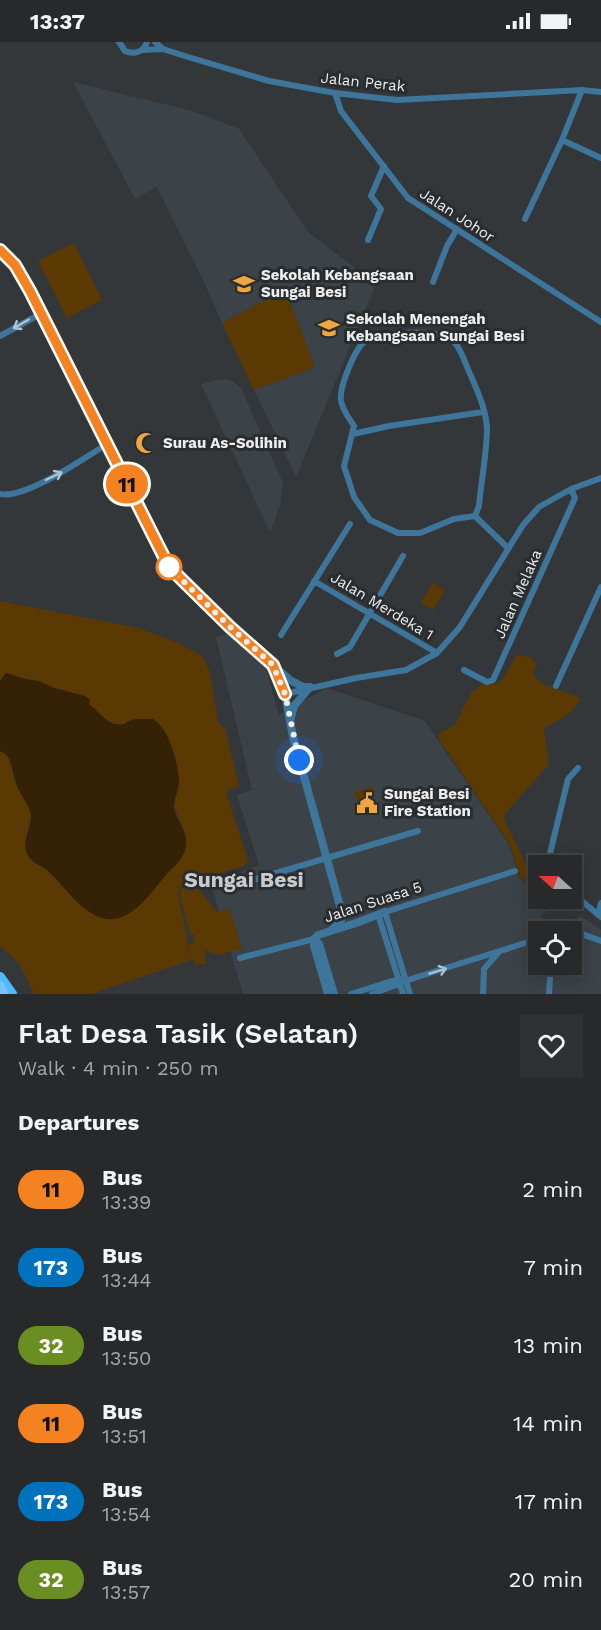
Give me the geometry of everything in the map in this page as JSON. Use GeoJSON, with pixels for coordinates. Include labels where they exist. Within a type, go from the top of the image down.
{"type":"FeatureCollection","features":[{"type":"Feature","properties":{"kind":"highway"},"geometry":{"type":"LineString","coordinates":[[0,976],[12,994]]}},
{"type":"Feature","properties":{"kind":"highway"},"geometry":{"type":"LineString","coordinates":[[0,986],[3,994]]}},
{"type":"Feature","properties":{"kind":"street"},"geometry":{"type":"LineString","coordinates":[[119,42],[129,53],[143,50],[147,42]]}},
{"type":"Feature","properties":{"kind":"street","name":"Jalan Perak"},"geometry":{"type":"LineString","coordinates":[[155,42],[164,49]]}},
{"type":"Feature","properties":{"kind":"street","name":"Jalan Perak"},"geometry":{"type":"LineString","coordinates":[[143,50],[164,49],[269,81],[335,93],[397,100],[582,90],[599,92]]}},
{"type":"Feature","properties":{"kind":"street"},"geometry":{"type":"LineString","coordinates":[[599,92],[601,82]]}},
{"type":"Feature","properties":{"kind":"street"},"geometry":{"type":"LineString","coordinates":[[525,219],[562,140],[582,90]]}},
{"type":"Feature","properties":{"kind":"street","name":"Jalan Johor"},"geometry":{"type":"LineString","coordinates":[[335,93],[340,111],[408,198],[601,322]]}},
{"type":"Feature","properties":{"kind":"street"},"geometry":{"type":"LineString","coordinates":[[562,140],[601,158]]}},
{"type":"Feature","properties":{"kind":"street"},"geometry":{"type":"LineString","coordinates":[[368,240],[381,209],[371,195],[384,166]]}},
{"type":"Feature","properties":{"kind":"street"},"geometry":{"type":"LineString","coordinates":[[433,282],[447,246],[457,229]]}},
{"type":"Feature","properties":{"kind":"street"},"geometry":{"type":"LineString","coordinates":[[0,250],[19,270],[42,312],[170,568],[230,627],[273,665],[299,685],[310,687]]}},
{"type":"Feature","properties":{"kind":"street"},"geometry":{"type":"LineString","coordinates":[[0,336],[42,312]]}},
{"type":"Feature","properties":{"kind":"street"},"geometry":{"type":"LineString","coordinates":[[413,332],[442,335],[455,342],[479,395],[487,427],[479,506],[475,516],[454,519],[420,533],[398,533],[370,520],[354,496],[344,466],[354,426],[344,411],[341,400],[343,387],[356,351],[365,341],[384,335],[413,332]]}},
{"type":"Feature","properties":{"kind":"street"},"geometry":{"type":"LineString","coordinates":[[353,434],[389,426],[483,412]]}},
{"type":"Feature","properties":{"kind":"street"},"geometry":{"type":"LineString","coordinates":[[0,494],[16,494],[61,472],[107,444]]}},
{"type":"Feature","properties":{"kind":"street"},"geometry":{"type":"LineString","coordinates":[[285,694],[310,687],[406,670],[437,653],[460,627],[523,525],[539,507],[571,489],[601,478]]}},
{"type":"Feature","properties":{"kind":"street","name":"Jalan Melaka"},"geometry":{"type":"LineString","coordinates":[[464,670],[487,682],[493,680],[575,498],[571,489]]}},
{"type":"Feature","properties":{"kind":"street"},"geometry":{"type":"LineString","coordinates":[[475,516],[508,548]]}},
{"type":"Feature","properties":{"kind":"street"},"geometry":{"type":"LineString","coordinates":[[281,635],[350,524]]}},
{"type":"Feature","properties":{"kind":"street"},"geometry":{"type":"LineString","coordinates":[[337,654],[350,647],[403,556]]}},
{"type":"Feature","properties":{"kind":"street","name":"Jalan Merdeka 1"},"geometry":{"type":"LineString","coordinates":[[314,581],[437,653]]}},
{"type":"Feature","properties":{"kind":"street"},"geometry":{"type":"LineString","coordinates":[[556,686],[601,587]]}},
{"type":"Feature","properties":{"kind":"street"},"geometry":{"type":"LineString","coordinates":[[273,665],[285,694],[290,721],[340,906],[341,920],[332,930]]}},
{"type":"Feature","properties":{"kind":"street"},"geometry":{"type":"LineString","coordinates":[[290,721],[294,706],[310,687]]}},
{"type":"Feature","properties":{"kind":"street"},"geometry":{"type":"LineString","coordinates":[[550,855],[568,779],[578,768]]}},
{"type":"Feature","properties":{"kind":"street"},"geometry":{"type":"LineString","coordinates":[[256,879],[418,831]]}},
{"type":"Feature","properties":{"kind":"street","name":"Jalan Suasa 5"},"geometry":{"type":"LineString","coordinates":[[240,958],[314,939],[318,935],[382,913],[515,871]]}},
{"type":"Feature","properties":{"kind":"street"},"geometry":{"type":"LineString","coordinates":[[582,901],[600,916]]}},
{"type":"Feature","properties":{"kind":"street"},"geometry":{"type":"LineString","coordinates":[[600,916],[601,903]]}},
{"type":"Feature","properties":{"kind":"street"},"geometry":{"type":"LineString","coordinates":[[340,906],[349,918],[365,919]]}},
{"type":"Feature","properties":{"kind":"street"},"geometry":{"type":"LineString","coordinates":[[382,913],[403,994]]}},
{"type":"Feature","properties":{"kind":"street"},"geometry":{"type":"LineString","coordinates":[[582,936],[601,941]]}},
{"type":"Feature","properties":{"kind":"street"},"geometry":{"type":"LineString","coordinates":[[314,939],[328,994]]}},
{"type":"Feature","properties":{"kind":"street"},"geometry":{"type":"LineString","coordinates":[[314,939],[319,944],[334,994]]}},
{"type":"Feature","properties":{"kind":"street"},"geometry":{"type":"LineString","coordinates":[[351,994],[401,982],[528,942]]}},
{"type":"Feature","properties":{"kind":"street"},"geometry":{"type":"LineString","coordinates":[[484,969],[501,951]]}},
{"type":"Feature","properties":{"kind":"street"},"geometry":{"type":"LineString","coordinates":[[471,961],[481,964],[484,969],[483,994]]}},
{"type":"Feature","properties":{"kind":"street"},"geometry":{"type":"LineString","coordinates":[[550,975],[549,991],[556,994]]}},
{"type":"Feature","properties":{"kind":"street"},"geometry":{"type":"LineString","coordinates":[[372,994],[401,982]]}},
{"type":"Feature","properties":{"kind":"street"},"geometry":{"type":"LineString","coordinates":[[401,982],[410,994]]}},
{"type":"Feature","properties":{"kind":"shaded area"},"geometry":{"type":"Polygon","coordinates":[[[73,82],[193,111],[239,129],[308,232],[376,284],[296,477],[254,390],[315,367],[285,290],[222,323],[157,187],[135,199],[73,82]]]}},
{"type":"Feature","properties":{"kind":"shaded area"},"geometry":{"type":"Polygon","coordinates":[[[74,243],[102,300],[67,318],[38,261],[74,243]]]}},
{"type":"Feature","properties":{"kind":"shaded area"},"geometry":{"type":"Polygon","coordinates":[[[285,290],[315,367],[254,390],[222,323],[285,290]]]}},
{"type":"Feature","properties":{"kind":"shaded area"},"geometry":{"type":"Polygon","coordinates":[[[222,379],[232,381],[241,388],[283,483],[280,506],[270,532],[201,384],[222,379]]]}},
{"type":"Feature","properties":{"kind":"shaded area"},"geometry":{"type":"Polygon","coordinates":[[[433,582],[445,590],[433,610],[421,603],[433,582]]]}},
{"type":"Feature","properties":{"kind":"shaded area"},"geometry":{"type":"Polygon","coordinates":[[[0,601],[139,628],[183,645],[203,657],[210,672],[218,722],[225,729],[239,786],[228,790],[227,795],[248,860],[244,866],[189,882],[180,887],[178,893],[190,954],[189,944],[193,943],[195,934],[190,934],[180,894],[182,888],[196,886],[217,912],[228,909],[242,948],[218,955],[204,950],[206,964],[196,965],[191,957],[191,960],[92,994],[34,994],[19,963],[0,946],[0,751],[8,756],[18,790],[26,799],[31,814],[25,844],[31,860],[46,869],[79,903],[97,916],[117,918],[138,907],[181,858],[186,846],[182,824],[174,807],[179,778],[163,728],[128,720],[125,724],[114,724],[88,704],[90,700],[85,696],[54,688],[39,681],[6,673],[0,681],[0,601]]]}},
{"type":"Feature","properties":{"kind":"shaded area"},"geometry":{"type":"Polygon","coordinates":[[[232,633],[266,669],[279,715],[326,688],[425,721],[509,845],[519,877],[528,887],[528,909],[546,909],[547,912],[541,915],[543,921],[528,921],[528,975],[582,975],[582,921],[577,921],[580,915],[601,930],[601,994],[243,994],[211,884],[259,865],[237,795],[252,790],[216,637],[232,633]]]}},
{"type":"Feature","properties":{"kind":"shaded area"},"geometry":{"type":"Polygon","coordinates":[[[517,655],[530,657],[537,664],[533,671],[536,679],[545,685],[580,698],[578,704],[570,712],[544,728],[549,764],[505,814],[504,819],[527,866],[528,885],[520,876],[510,845],[438,738],[438,734],[455,725],[471,693],[483,684],[500,683],[517,655]]]}},
{"type":"Feature","properties":{"kind":"shaded area"},"geometry":{"type":"Polygon","coordinates":[[[6,673],[85,696],[90,700],[89,704],[114,724],[125,724],[138,719],[153,719],[164,730],[168,738],[175,755],[178,773],[179,783],[174,807],[186,837],[185,850],[180,860],[147,898],[122,917],[102,918],[86,910],[48,871],[34,862],[27,854],[25,845],[31,819],[30,811],[17,786],[9,760],[5,753],[0,751],[0,681],[6,673]]]}},
{"type":"Feature","properties":{"kind":"shaded area"},"geometry":{"type":"Polygon","coordinates":[[[372,786],[374,795],[357,801],[354,792],[372,786]]]}},
{"type":"Feature","properties":{"kind":"bus line","name":"11"},"geometry":{"type":"LineString","coordinates":[[0,250],[19,270],[42,312],[56,345],[164,560],[230,627],[273,665],[285,694]]}},
{"type":"Feature","properties":{"kind":"place","name":"Sekolah Kebangsaan Sungai Besi"},"geometry":{"type":"Point","coordinates":[244,284]}},
{"type":"Feature","properties":{"kind":"place","name":"Sekolah Menengah Kebangsaan Sungai Besi"},"geometry":{"type":"Point","coordinates":[329,328]}},
{"type":"Feature","properties":{"kind":"place","name":"Surau As-Solihin"},"geometry":{"type":"Point","coordinates":[146,443]}},
{"type":"Feature","properties":{"kind":"place","name":"Sungai Besi Fire Station"},"geometry":{"type":"Point","coordinates":[367,803]}},
{"type":"Feature","properties":{"kind":"district","name":"Sungai Besi"},"geometry":{"type":"Point","coordinates":[244,880]}},
{"type":"Feature","properties":{"kind":"route"},"geometry":{"type":"LineString","coordinates":[[169,567],[230,627],[273,665],[285,694],[299,760]]}}]}
